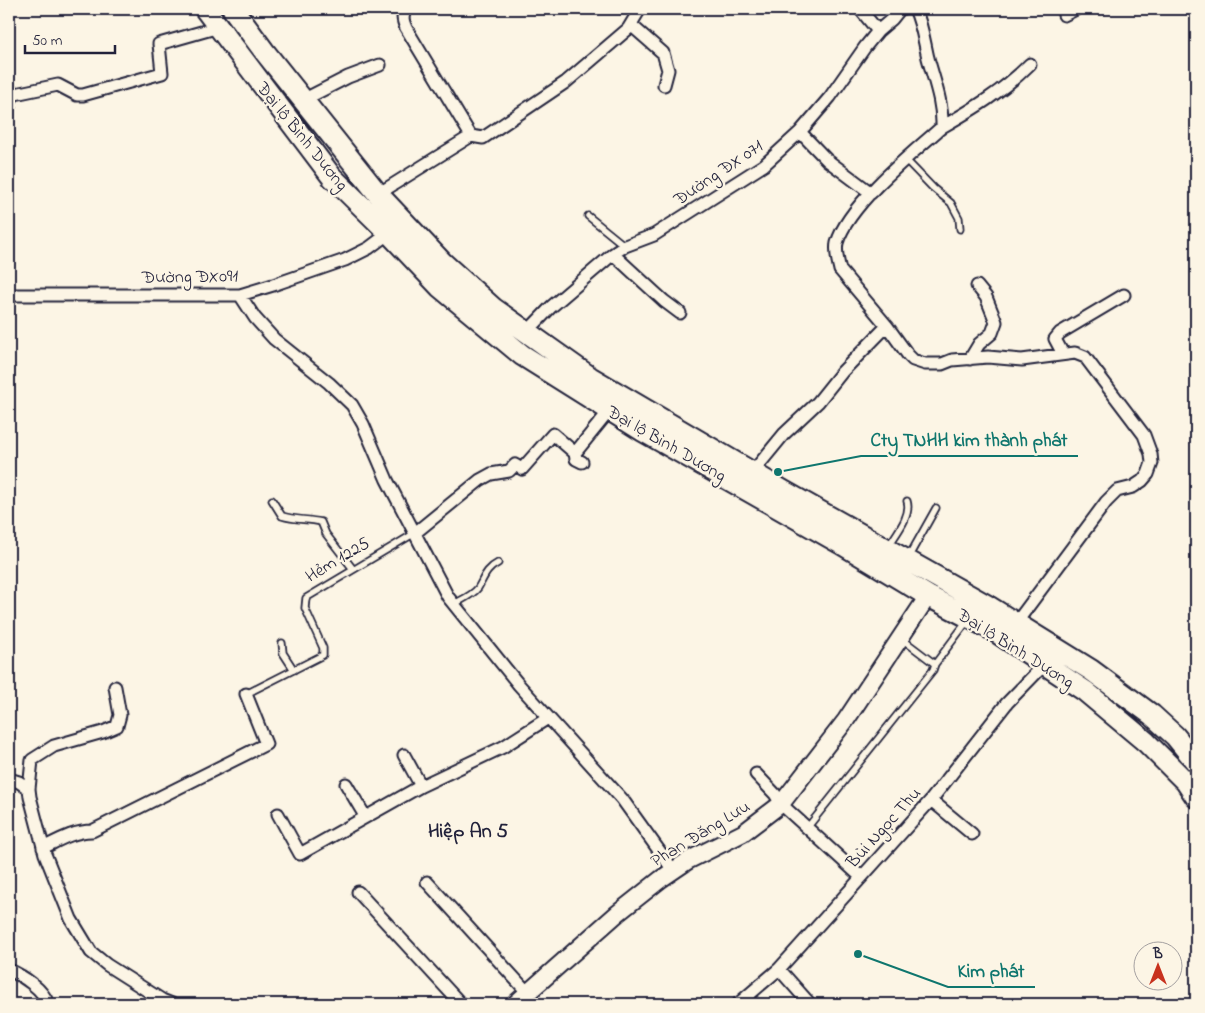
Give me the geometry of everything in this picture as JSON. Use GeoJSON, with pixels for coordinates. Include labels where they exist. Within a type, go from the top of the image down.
{"type":"FeatureCollection","features":[{"type":"Feature","properties":{"kind":"highway","name":"Đại lộ Bình Dương"},"geometry":{"type":"LineString","coordinates":[[205,9],[332,177],[390,233],[440,287],[522,355],[642,431],[840,543],[928,596],[993,630],[1084,691],[1146,742],[1186,782],[1196,797]]}},
{"type":"Feature","properties":{"kind":"highway","name":"Đại lộ Bình Dương"},"geometry":{"type":"LineString","coordinates":[[233,9],[378,194],[443,263],[493,308],[590,377],[752,473],[1016,623],[1091,670],[1152,715],[1175,736],[1196,762]]}},
{"type":"Feature","properties":{"kind":"street"},"geometry":{"type":"LineString","coordinates":[[406,9],[402,19],[406,28],[471,136]]}},
{"type":"Feature","properties":{"kind":"street"},"geometry":{"type":"LineString","coordinates":[[378,194],[471,136],[483,138],[566,82],[628,29],[640,9]]}},
{"type":"Feature","properties":{"kind":"street"},"geometry":{"type":"LineString","coordinates":[[860,9],[878,31]]}},
{"type":"Feature","properties":{"kind":"street","name":"Đường ĐX 071"},"geometry":{"type":"LineString","coordinates":[[527,332],[551,307],[613,254],[625,246],[654,234],[764,165],[800,132],[830,97],[878,31],[900,9]]}},
{"type":"Feature","properties":{"kind":"street"},"geometry":{"type":"LineString","coordinates":[[915,9],[920,19],[939,97],[942,127]]}},
{"type":"Feature","properties":{"kind":"street"},"geometry":{"type":"LineString","coordinates":[[1064,15],[1076,9]]}},
{"type":"Feature","properties":{"kind":"street"},"geometry":{"type":"LineString","coordinates":[[631,25],[663,53],[668,70],[664,84]]}},
{"type":"Feature","properties":{"kind":"street"},"geometry":{"type":"LineString","coordinates":[[9,106],[10,99],[15,94],[58,85],[77,95],[83,95],[162,72],[159,44],[219,27]]}},
{"type":"Feature","properties":{"kind":"street"},"geometry":{"type":"LineString","coordinates":[[1016,623],[1106,502],[1117,492],[1142,481],[1148,474],[1152,463],[1151,454],[1144,435],[1084,357],[1075,353],[1022,360],[988,357],[952,360],[942,364],[925,364],[913,360],[840,270],[837,260],[837,245],[852,217],[871,193],[905,159],[942,127],[981,105],[1030,64]]}},
{"type":"Feature","properties":{"kind":"street"},"geometry":{"type":"LineString","coordinates":[[303,100],[348,77],[380,65]]}},
{"type":"Feature","properties":{"kind":"street"},"geometry":{"type":"LineString","coordinates":[[800,132],[827,160],[871,193]]}},
{"type":"Feature","properties":{"kind":"street","name":"Đường ĐX091"},"geometry":{"type":"LineString","coordinates":[[9,295],[240,295],[345,260],[369,248],[390,233]]}},
{"type":"Feature","properties":{"kind":"street"},"geometry":{"type":"LineString","coordinates":[[613,254],[664,301],[680,313]]}},
{"type":"Feature","properties":{"kind":"street"},"geometry":{"type":"LineString","coordinates":[[970,359],[979,344],[992,333],[996,322],[986,298],[977,286]]}},
{"type":"Feature","properties":{"kind":"street"},"geometry":{"type":"LineString","coordinates":[[240,295],[255,318],[274,339],[329,383],[352,405],[363,424],[387,480],[448,597],[519,685],[622,799],[673,870]]}},
{"type":"Feature","properties":{"kind":"street"},"geometry":{"type":"LineString","coordinates":[[1063,354],[1055,339],[1060,333],[1124,295]]}},
{"type":"Feature","properties":{"kind":"street"},"geometry":{"type":"LineString","coordinates":[[752,473],[784,434],[818,402],[842,372],[887,326]]}},
{"type":"Feature","properties":{"kind":"street","name":"Hẻm 1225"},"geometry":{"type":"LineString","coordinates":[[415,533],[480,480],[491,474],[508,471],[515,465],[522,469],[553,434],[578,458],[610,410]]}},
{"type":"Feature","properties":{"kind":"street","name":"Phan Đăng Lưu"},"geometry":{"type":"LineString","coordinates":[[516,1004],[618,913],[673,870],[743,833],[781,804],[846,720],[928,596]]}},
{"type":"Feature","properties":{"kind":"street","name":"Bùi Ngọc Thu"},"geometry":{"type":"LineString","coordinates":[[738,1004],[779,968],[931,800],[1007,703],[1044,665]]}},
{"type":"Feature","properties":{"kind":"street"},"geometry":{"type":"LineString","coordinates":[[114,687],[120,715],[117,726],[54,746],[32,760],[29,790],[44,848],[71,919],[91,952],[107,965],[162,1000],[172,1004]]}},
{"type":"Feature","properties":{"kind":"street","name":"Hẻm 1225"},"geometry":{"type":"LineString","coordinates":[[44,848],[66,836],[82,831],[92,831],[266,744],[246,694]]}},
{"type":"Feature","properties":{"kind":"street"},"geometry":{"type":"LineString","coordinates":[[278,814],[300,854],[421,786],[503,747],[548,718]]}},
{"type":"Feature","properties":{"kind":"street"},"geometry":{"type":"LineString","coordinates":[[404,755],[421,786]]}},
{"type":"Feature","properties":{"kind":"street"},"geometry":{"type":"LineString","coordinates":[[756,774],[775,794],[781,804],[861,877]]}},
{"type":"Feature","properties":{"kind":"street"},"geometry":{"type":"LineString","coordinates":[[9,779],[20,782],[29,790]]}},
{"type":"Feature","properties":{"kind":"street"},"geometry":{"type":"LineString","coordinates":[[346,784],[365,816]]}},
{"type":"Feature","properties":{"kind":"street"},"geometry":{"type":"LineString","coordinates":[[931,800],[972,834]]}},
{"type":"Feature","properties":{"kind":"street"},"geometry":{"type":"LineString","coordinates":[[427,882],[528,993]]}},
{"type":"Feature","properties":{"kind":"street"},"geometry":{"type":"LineString","coordinates":[[358,892],[461,1004]]}},
{"type":"Feature","properties":{"kind":"street"},"geometry":{"type":"LineString","coordinates":[[779,968],[810,1004]]}},
{"type":"Feature","properties":{"kind":"street"},"geometry":{"type":"LineString","coordinates":[[9,970],[30,982],[46,998],[48,1004]]}},
{"type":"Feature","properties":{"kind":"lane"},"geometry":{"type":"LineString","coordinates":[[905,159],[933,188],[951,203],[958,218],[960,229]]}},
{"type":"Feature","properties":{"kind":"lane"},"geometry":{"type":"LineString","coordinates":[[588,216],[625,246]]}},
{"type":"Feature","properties":{"kind":"lane"},"geometry":{"type":"LineString","coordinates":[[272,500],[282,516],[295,520],[306,519],[321,522],[326,534],[353,569]]}},
{"type":"Feature","properties":{"kind":"lane"},"geometry":{"type":"LineString","coordinates":[[887,549],[904,520],[908,510],[907,501]]}},
{"type":"Feature","properties":{"kind":"lane"},"geometry":{"type":"LineString","coordinates":[[907,560],[936,508]]}},
{"type":"Feature","properties":{"kind":"lane","name":"Hẻm 1225"},"geometry":{"type":"LineString","coordinates":[[246,694],[322,655],[323,648],[305,608],[306,598],[415,533]]}},
{"type":"Feature","properties":{"kind":"lane"},"geometry":{"type":"LineString","coordinates":[[454,604],[477,589],[486,572],[498,563]]}},
{"type":"Feature","properties":{"kind":"lane"},"geometry":{"type":"LineString","coordinates":[[807,828],[933,670],[935,664],[970,618]]}},
{"type":"Feature","properties":{"kind":"lane"},"geometry":{"type":"LineString","coordinates":[[900,638],[935,664]]}},
{"type":"Feature","properties":{"kind":"lane"},"geometry":{"type":"LineString","coordinates":[[282,643],[283,653],[294,670]]}},
{"type":"Feature","properties":{"kind":"place","name":"Cty TNHH kim thành phát"},"geometry":{"type":"Point","coordinates":[778,472]}},
{"type":"Feature","properties":{"kind":"place","name":"Kim phát"},"geometry":{"type":"Point","coordinates":[858,954]}},
{"type":"Feature","properties":{"kind":"district","name":"Hiệp An 5"},"geometry":{"type":"Point","coordinates":[468,830]}}]}
